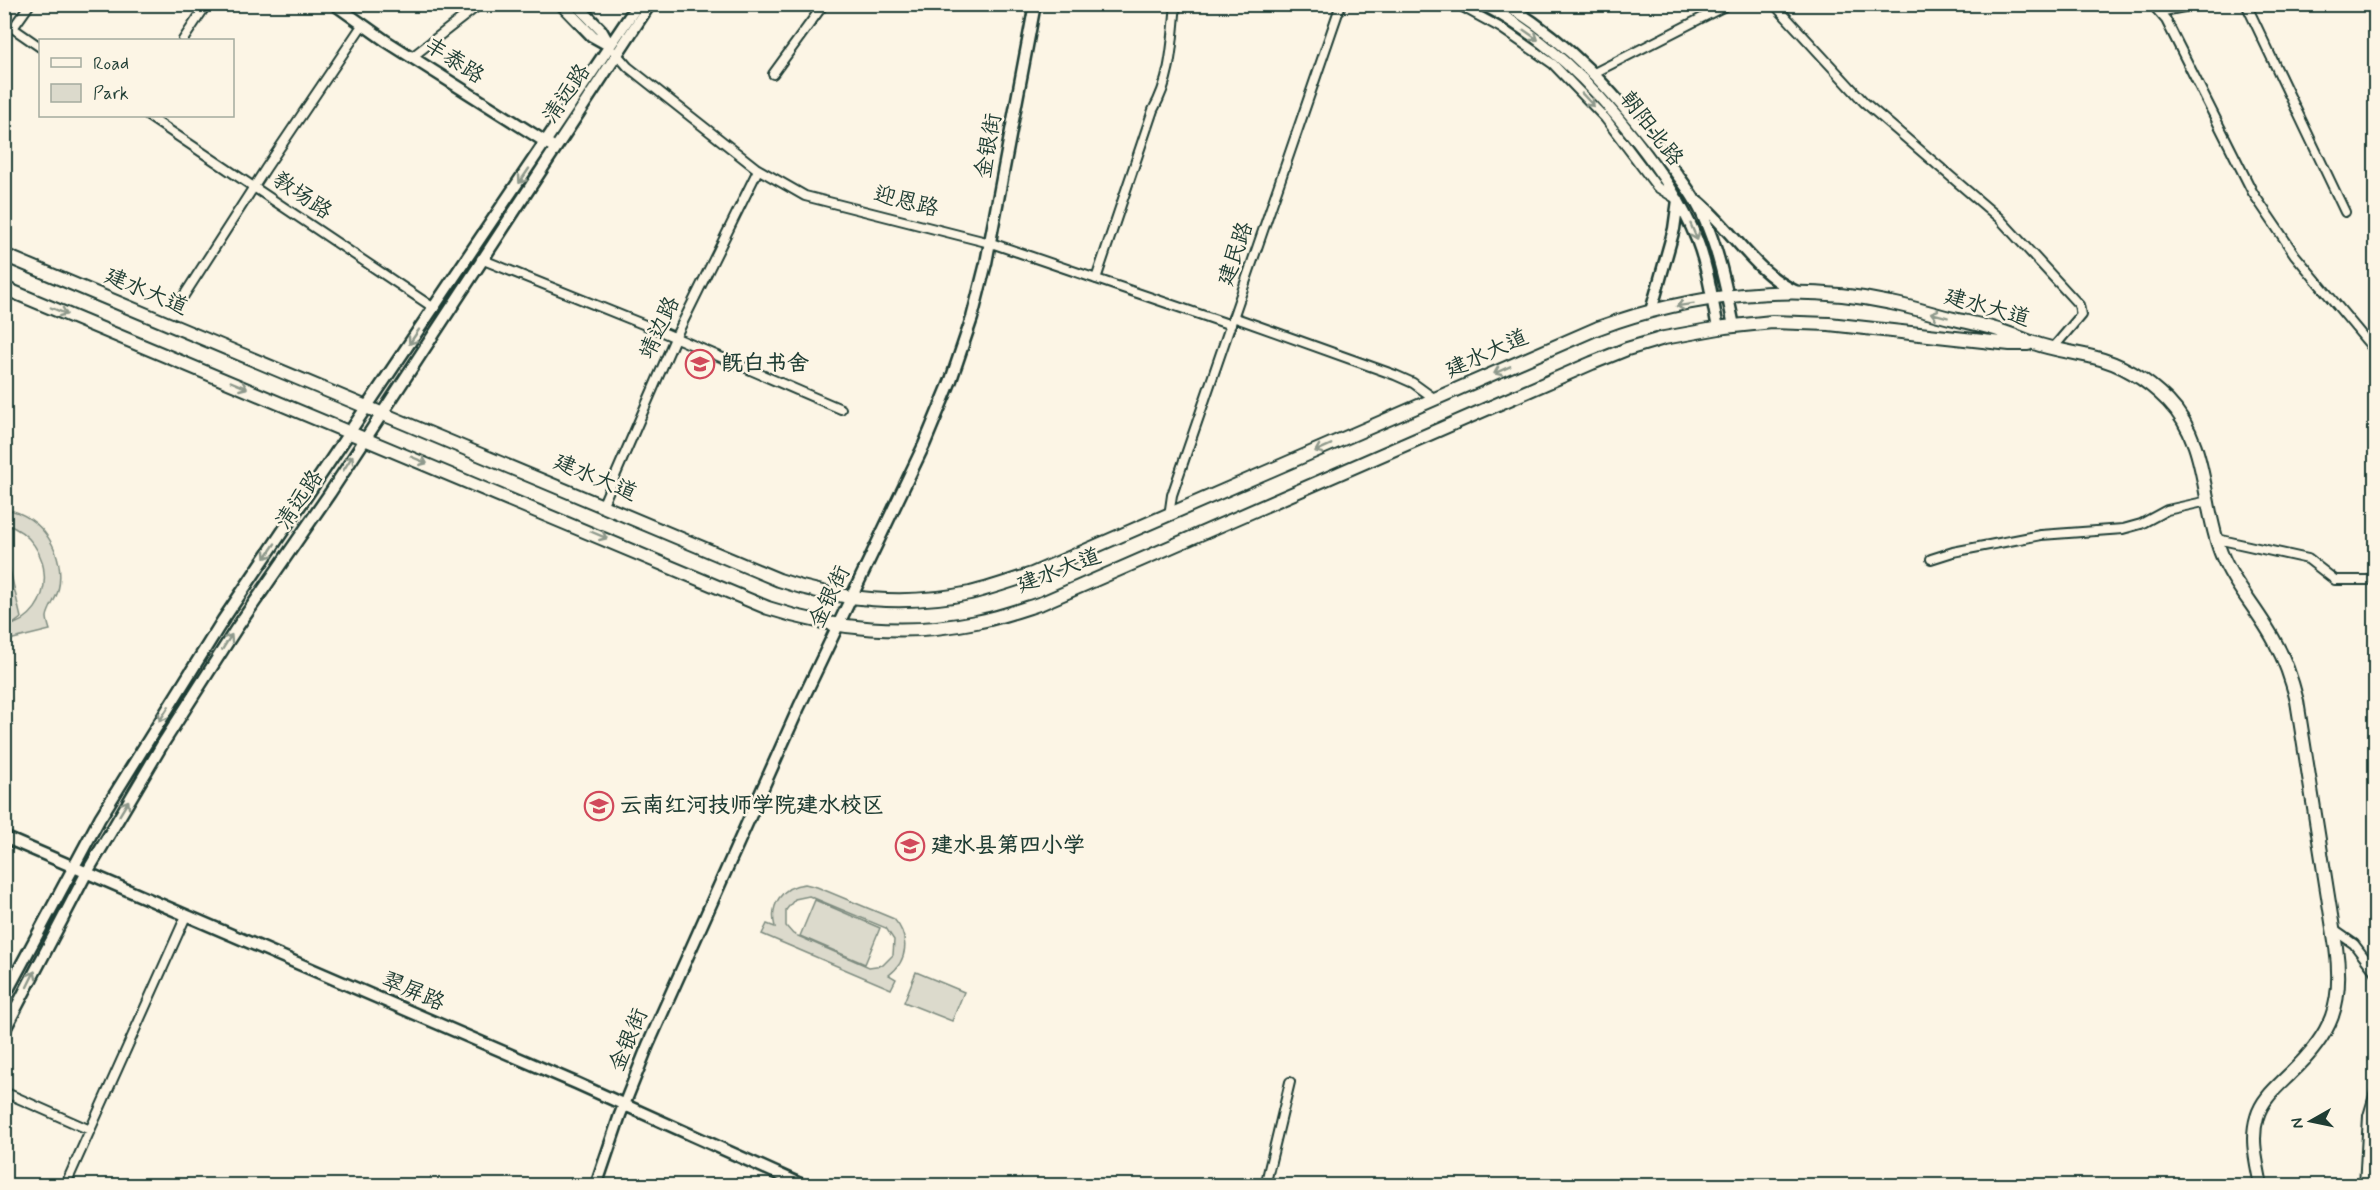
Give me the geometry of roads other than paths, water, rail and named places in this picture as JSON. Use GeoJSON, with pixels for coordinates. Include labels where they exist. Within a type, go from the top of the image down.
{"type":"FeatureCollection","features":[{"type":"Feature","properties":{"kind":"main road","name":"丰泰路"},"geometry":{"type":"LineString","coordinates":[[334,4],[550,145]]}},
{"type":"Feature","properties":{"kind":"main road","name":"迎恩路"},"geometry":{"type":"LineString","coordinates":[[561,4],[592,36],[614,50]]}},
{"type":"Feature","properties":{"kind":"main road","name":"迎恩路"},"geometry":{"type":"LineString","coordinates":[[576,4],[601,30],[614,50]]}},
{"type":"Feature","properties":{"kind":"main road","name":"清远路"},"geometry":{"type":"LineString","coordinates":[[614,50],[638,4]]}},
{"type":"Feature","properties":{"kind":"main road","name":"清远路"},"geometry":{"type":"LineString","coordinates":[[4,997],[73,866],[149,737],[223,620],[434,308],[550,145],[614,50],[650,4]]}},
{"type":"Feature","properties":{"kind":"main road","name":"金银街"},"geometry":{"type":"LineString","coordinates":[[596,1185],[648,1045],[799,707],[924,445],[947,391],[972,318],[991,243],[1035,4]]}},
{"type":"Feature","properties":{"kind":"main road","name":"朝阳北路"},"geometry":{"type":"LineString","coordinates":[[1482,4],[1538,40],[1584,79],[1616,114],[1660,170],[1678,200],[1704,260],[1718,328]]}},
{"type":"Feature","properties":{"kind":"main road","name":"朝阳北路"},"geometry":{"type":"LineString","coordinates":[[1505,4],[1545,31],[1594,73],[1624,107],[1695,198],[1716,247],[1734,326]]}},
{"type":"Feature","properties":{"kind":"main road","name":"清远路"},"geometry":{"type":"LineString","coordinates":[[4,1031],[87,872],[162,745],[236,629],[330,493],[481,259],[550,145]]}},
{"type":"Feature","properties":{"kind":"main road"},"geometry":{"type":"LineString","coordinates":[[1695,198],[1718,219],[1769,276],[1797,292]]}},
{"type":"Feature","properties":{"kind":"main road"},"geometry":{"type":"LineString","coordinates":[[1651,311],[1674,229],[1678,200]]}},
{"type":"Feature","properties":{"kind":"main road","name":"建水大道"},"geometry":{"type":"LineString","coordinates":[[4,255],[603,504],[779,580],[810,590],[882,599],[935,598],[988,588],[1056,565],[1598,328],[1651,311],[1712,299],[1797,292],[1890,302],[2002,331],[2036,344]]}},
{"type":"Feature","properties":{"kind":"main road","name":"建水大道"},"geometry":{"type":"LineString","coordinates":[[4,288],[768,608],[803,619],[838,626],[882,629],[938,628],[996,617],[1042,603],[1609,355],[1664,338],[1734,326],[1772,322],[1810,322],[2010,344],[2036,344]]}},
{"type":"Feature","properties":{"kind":"main road"},"geometry":{"type":"LineString","coordinates":[[2036,344],[2093,357],[2125,368],[2145,380],[2170,403],[2183,420],[2195,444],[2217,539],[2235,581],[2277,644],[2293,684],[2340,977],[2337,1005],[2316,1046],[2259,1109],[2254,1147],[2261,1185]]}},
{"type":"Feature","properties":{"kind":"main road","name":"翠屏路"},"geometry":{"type":"LineString","coordinates":[[4,837],[805,1185]]}},
{"type":"Feature","properties":{"kind":"street"},"geometry":{"type":"LineString","coordinates":[[13,28],[30,4]]}},
{"type":"Feature","properties":{"kind":"street"},"geometry":{"type":"LineString","coordinates":[[184,39],[207,4]]}},
{"type":"Feature","properties":{"kind":"street"},"geometry":{"type":"LineString","coordinates":[[412,57],[480,4]]}},
{"type":"Feature","properties":{"kind":"street"},"geometry":{"type":"LineString","coordinates":[[773,74],[824,4]]}},
{"type":"Feature","properties":{"kind":"street"},"geometry":{"type":"LineString","coordinates":[[1096,279],[1152,110],[1164,90],[1170,68],[1176,4]]}},
{"type":"Feature","properties":{"kind":"street","name":"建民路"},"geometry":{"type":"LineString","coordinates":[[1169,516],[1172,495],[1341,4]]}},
{"type":"Feature","properties":{"kind":"street"},"geometry":{"type":"LineString","coordinates":[[1457,4],[1501,28],[1553,64],[1605,118],[1657,187],[1678,200]]}},
{"type":"Feature","properties":{"kind":"street"},"geometry":{"type":"LineString","coordinates":[[1594,73],[1729,4]]}},
{"type":"Feature","properties":{"kind":"street"},"geometry":{"type":"LineString","coordinates":[[1774,4],[1864,102],[1999,218],[2079,305],[2081,315],[2053,348]]}},
{"type":"Feature","properties":{"kind":"street"},"geometry":{"type":"LineString","coordinates":[[2152,4],[2166,20],[2253,193],[2295,255],[2376,352]]}},
{"type":"Feature","properties":{"kind":"street"},"geometry":{"type":"LineString","coordinates":[[2159,12],[2199,4]]}},
{"type":"Feature","properties":{"kind":"street"},"geometry":{"type":"LineString","coordinates":[[2246,4],[2345,212]]}},
{"type":"Feature","properties":{"kind":"street"},"geometry":{"type":"LineString","coordinates":[[4,22],[39,46]]}},
{"type":"Feature","properties":{"kind":"street"},"geometry":{"type":"LineString","coordinates":[[183,297],[363,24]]}},
{"type":"Feature","properties":{"kind":"street","name":"迎恩路"},"geometry":{"type":"LineString","coordinates":[[614,50],[628,67],[758,170],[813,199],[991,243],[1395,375],[1413,383],[1435,399]]}},
{"type":"Feature","properties":{"kind":"street","name":"教场路"},"geometry":{"type":"LineString","coordinates":[[150,117],[434,308]]}},
{"type":"Feature","properties":{"kind":"street","name":"靖边路"},"geometry":{"type":"LineString","coordinates":[[603,504],[675,338],[758,170]]}},
{"type":"Feature","properties":{"kind":"street"},"geometry":{"type":"LineString","coordinates":[[481,259],[841,409]]}},
{"type":"Feature","properties":{"kind":"street"},"geometry":{"type":"LineString","coordinates":[[1931,559],[1953,552],[2042,536],[2123,529],[2141,524],[2167,510],[2208,501]]}},
{"type":"Feature","properties":{"kind":"street"},"geometry":{"type":"LineString","coordinates":[[2217,539],[2308,559],[2335,579],[2351,581],[2376,577]]}},
{"type":"Feature","properties":{"kind":"street"},"geometry":{"type":"LineString","coordinates":[[65,1185],[186,916]]}},
{"type":"Feature","properties":{"kind":"street"},"geometry":{"type":"LineString","coordinates":[[2334,930],[2354,944],[2376,973]]}},
{"type":"Feature","properties":{"kind":"street"},"geometry":{"type":"LineString","coordinates":[[1265,1185],[1290,1082]]}},
{"type":"Feature","properties":{"kind":"street"},"geometry":{"type":"LineString","coordinates":[[2364,1185],[2368,1116],[2376,1089]]}},
{"type":"Feature","properties":{"kind":"street"},"geometry":{"type":"LineString","coordinates":[[4,1092],[90,1130]]}},
{"type":"Feature","properties":{"kind":"place","name":"既白书舍"},"geometry":{"type":"Point","coordinates":[700,364]}},
{"type":"Feature","properties":{"kind":"place","name":"云南红河技师学院建水校区"},"geometry":{"type":"Point","coordinates":[599,806]}},
{"type":"Feature","properties":{"kind":"place","name":"建水县第四小学"},"geometry":{"type":"Point","coordinates":[910,846]}}]}
